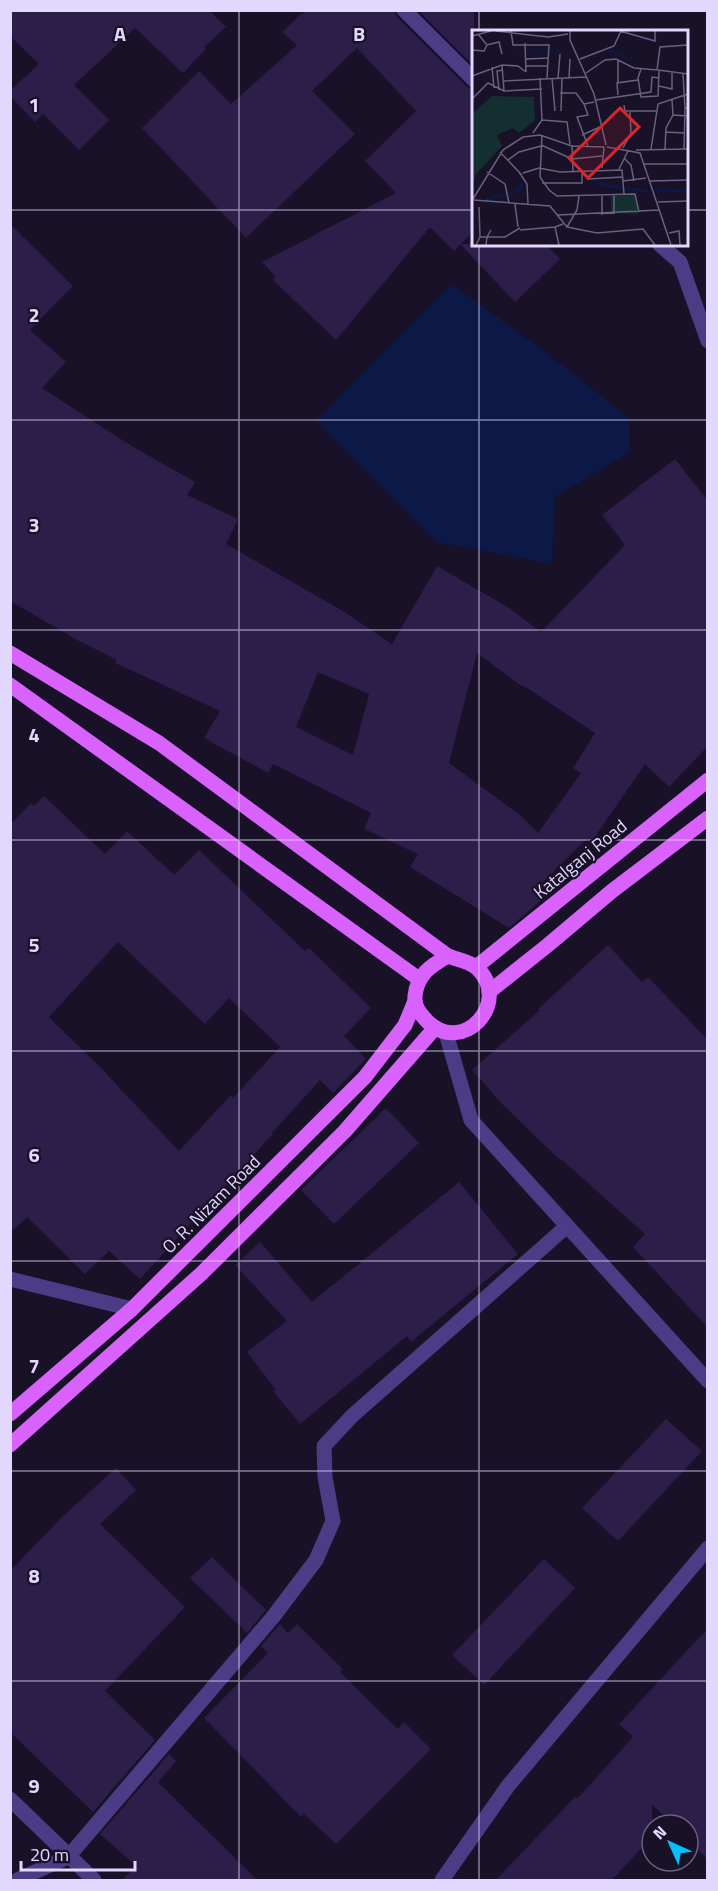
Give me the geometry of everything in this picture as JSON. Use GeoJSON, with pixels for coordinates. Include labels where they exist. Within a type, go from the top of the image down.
{"type":"FeatureCollection","features":[{"type":"Feature","properties":{"kind":"main road"},"geometry":{"type":"LineString","coordinates":[[10,652],[159,743],[448,956],[466,961],[476,967],[484,977],[489,992],[486,1012],[479,1022],[458,1033],[440,1031],[419,1012],[415,1001],[419,979],[429,967],[448,956]]}},
{"type":"Feature","properties":{"kind":"main road"},"geometry":{"type":"LineString","coordinates":[[10,685],[419,979]]}},
{"type":"Feature","properties":{"kind":"main road","name":"Katalganj Road"},"geometry":{"type":"LineString","coordinates":[[476,967],[708,780]]}},
{"type":"Feature","properties":{"kind":"main road"},"geometry":{"type":"LineString","coordinates":[[489,992],[612,891],[708,818]]}},
{"type":"Feature","properties":{"kind":"main road","name":"O. R. Nizam Road"},"geometry":{"type":"LineString","coordinates":[[10,1414],[132,1309],[365,1077],[405,1025],[415,1001]]}},
{"type":"Feature","properties":{"kind":"main road"},"geometry":{"type":"LineString","coordinates":[[10,1445],[201,1274],[345,1131],[440,1031]]}},
{"type":"Feature","properties":{"kind":"street"},"geometry":{"type":"LineString","coordinates":[[404,10],[472,78]]}},
{"type":"Feature","properties":{"kind":"street"},"geometry":{"type":"LineString","coordinates":[[661,246],[680,262],[708,341]]}},
{"type":"Feature","properties":{"kind":"street"},"geometry":{"type":"LineString","coordinates":[[440,1031],[471,1120],[708,1380]]}},
{"type":"Feature","properties":{"kind":"street"},"geometry":{"type":"LineString","coordinates":[[17,1881],[68,1857],[273,1617],[316,1560],[333,1521],[325,1477],[324,1446],[352,1416],[567,1226]]}},
{"type":"Feature","properties":{"kind":"street"},"geometry":{"type":"LineString","coordinates":[[10,1279],[132,1309]]}},
{"type":"Feature","properties":{"kind":"street"},"geometry":{"type":"LineString","coordinates":[[446,1879],[508,1786],[708,1548]]}},
{"type":"Feature","properties":{"kind":"street"},"geometry":{"type":"LineString","coordinates":[[10,1799],[94,1881]]}},
{"type":"Feature","properties":{"kind":"water"},"geometry":{"type":"Polygon","coordinates":[[[452,284],[552,357],[629,418],[629,453],[555,497],[552,564],[436,542],[316,421],[452,284]]]}},
{"type":"Feature","properties":{"kind":"building"},"geometry":{"type":"Polygon","coordinates":[[[10,10],[209,10],[226,27],[204,47],[206,49],[183,73],[135,28],[74,85],[109,120],[79,150],[43,114],[35,122],[10,96],[10,91],[39,64],[10,36],[10,10]]]}},
{"type":"Feature","properties":{"kind":"building"},"geometry":{"type":"Polygon","coordinates":[[[309,10],[394,10],[397,17],[467,87],[472,88],[472,233],[454,251],[430,227],[336,340],[273,280],[276,277],[262,262],[396,193],[365,161],[416,111],[357,48],[312,91],[355,134],[246,238],[142,128],[199,71],[231,104],[297,45],[282,32],[301,14],[309,10]]]}},
{"type":"Feature","properties":{"kind":"building"},"geometry":{"type":"Polygon","coordinates":[[[418,10],[474,10],[472,64],[418,10]]]}},
{"type":"Feature","properties":{"kind":"building"},"geometry":{"type":"Polygon","coordinates":[[[10,224],[73,286],[30,330],[66,362],[42,388],[130,445],[195,482],[187,495],[238,519],[226,544],[343,611],[392,644],[437,566],[509,608],[541,632],[625,545],[602,515],[675,459],[708,501],[708,746],[669,787],[645,764],[592,841],[587,838],[537,888],[545,897],[509,928],[410,867],[418,854],[364,829],[371,813],[273,764],[268,773],[204,738],[220,711],[115,663],[117,660],[10,601],[10,224]],[[477,653],[449,763],[520,815],[538,833],[581,773],[573,768],[595,733],[523,687],[477,653]],[[318,672],[296,727],[353,755],[369,694],[318,672]]]}},
{"type":"Feature","properties":{"kind":"building"},"geometry":{"type":"Polygon","coordinates":[[[460,244],[547,246],[560,259],[515,302],[460,244]]]}},
{"type":"Feature","properties":{"kind":"building"},"geometry":{"type":"Polygon","coordinates":[[[44,796],[105,854],[127,831],[174,875],[199,850],[305,951],[309,948],[371,1008],[344,1036],[366,1059],[333,1093],[320,1080],[140,1279],[109,1251],[85,1274],[27,1217],[10,1233],[10,825],[31,803],[34,806],[44,796]],[[118,942],[49,1017],[179,1151],[231,1095],[233,1098],[280,1047],[229,998],[205,1024],[118,942]]]}},
{"type":"Feature","properties":{"kind":"building"},"geometry":{"type":"Polygon","coordinates":[[[608,945],[642,982],[648,977],[708,1040],[708,1328],[633,1247],[645,1234],[560,1160],[504,1106],[472,1070],[540,1010],[538,1009],[608,945]]]}},
{"type":"Feature","properties":{"kind":"building"},"geometry":{"type":"Polygon","coordinates":[[[386,1108],[419,1143],[334,1224],[301,1190],[386,1108]]]}},
{"type":"Feature","properties":{"kind":"building"},"geometry":{"type":"Polygon","coordinates":[[[459,1182],[518,1254],[411,1342],[407,1336],[300,1424],[273,1391],[276,1390],[247,1352],[287,1321],[235,1265],[260,1242],[312,1302],[459,1182]]]}},
{"type":"Feature","properties":{"kind":"building"},"geometry":{"type":"Polygon","coordinates":[[[666,1419],[702,1451],[618,1541],[582,1508],[666,1419]]]}},
{"type":"Feature","properties":{"kind":"building"},"geometry":{"type":"Polygon","coordinates":[[[116,1468],[136,1490],[100,1524],[185,1607],[105,1691],[155,1740],[93,1812],[10,1732],[10,1571],[61,1518],[116,1468]]]}},
{"type":"Feature","properties":{"kind":"building"},"geometry":{"type":"Polygon","coordinates":[[[212,1557],[266,1610],[247,1633],[190,1578],[212,1557]]]}},
{"type":"Feature","properties":{"kind":"building"},"geometry":{"type":"Polygon","coordinates":[[[544,1559],[575,1588],[484,1685],[452,1655],[544,1559]]]}},
{"type":"Feature","properties":{"kind":"building"},"geometry":{"type":"Polygon","coordinates":[[[280,1624],[288,1633],[297,1624],[343,1669],[340,1672],[398,1729],[404,1722],[431,1749],[336,1844],[304,1814],[301,1817],[204,1718],[268,1653],[261,1646],[280,1624]]]}},
{"type":"Feature","properties":{"kind":"building"},"geometry":{"type":"Polygon","coordinates":[[[708,1628],[708,1860],[700,1852],[700,1813],[661,1813],[652,1804],[652,1813],[640,1813],[640,1850],[611,1881],[495,1881],[575,1797],[577,1799],[633,1737],[619,1724],[708,1628]]]}},
{"type":"Feature","properties":{"kind":"building"},"geometry":{"type":"Polygon","coordinates":[[[169,1754],[176,1761],[158,1782],[258,1881],[121,1881],[136,1866],[100,1834],[169,1754]]]}}]}
